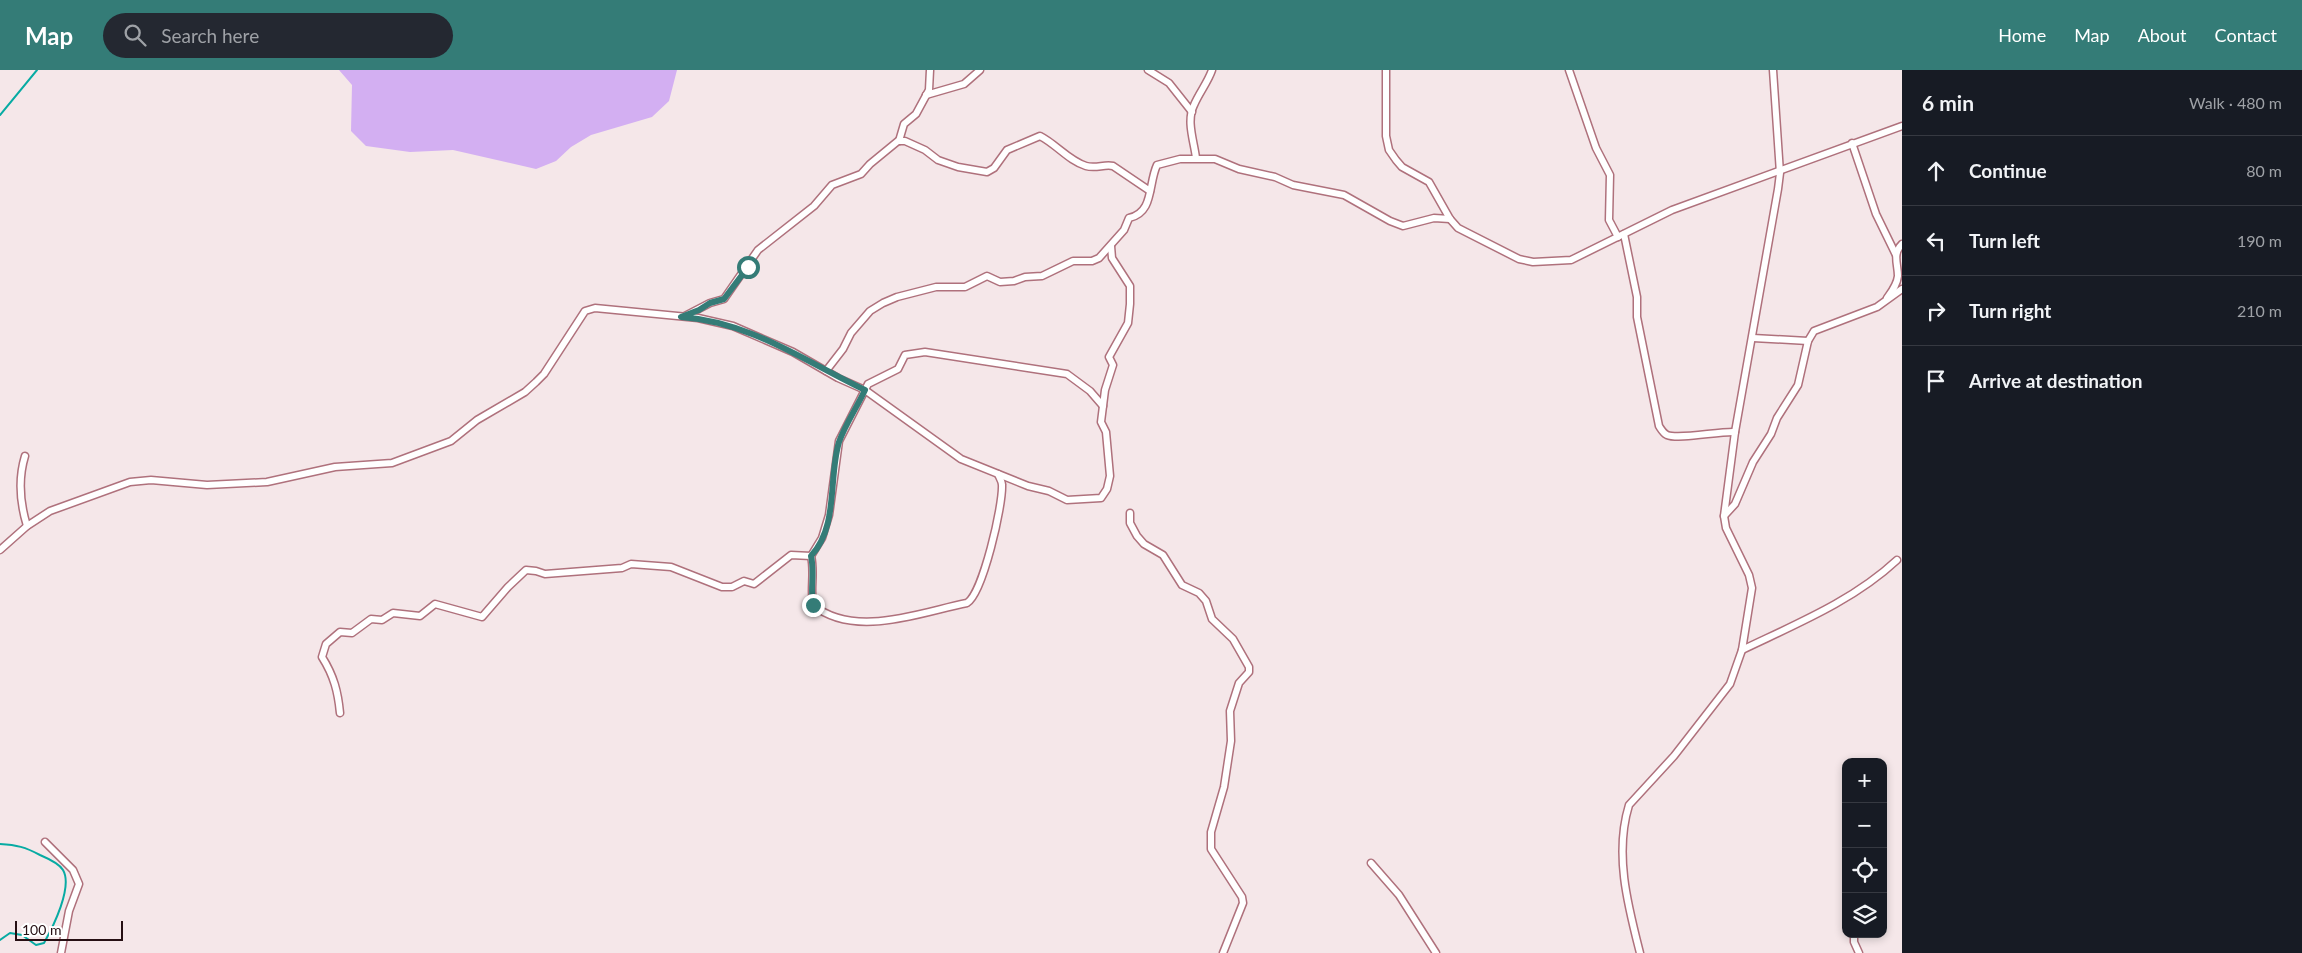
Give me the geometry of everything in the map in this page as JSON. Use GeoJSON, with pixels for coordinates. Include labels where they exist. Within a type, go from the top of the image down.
{"type":"FeatureCollection","features":[{"type":"Feature","properties":{"kind":"street"},"geometry":{"type":"LineString","coordinates":[[899,141],[904,124],[916,114],[929,90],[930,70]]}},
{"type":"Feature","properties":{"kind":"street"},"geometry":{"type":"LineString","coordinates":[[926,95],[964,84],[980,70]]}},
{"type":"Feature","properties":{"kind":"street"},"geometry":{"type":"LineString","coordinates":[[1148,70],[1169,84],[1192,112]]}},
{"type":"Feature","properties":{"kind":"street"},"geometry":{"type":"LineString","coordinates":[[1196,158],[1196,144],[1191,129],[1192,112],[1212,70]]}},
{"type":"Feature","properties":{"kind":"street"},"geometry":{"type":"LineString","coordinates":[[1386,70],[1385,129],[1389,150],[1402,167],[1429,182],[1450,219],[1458,228],[1470,236],[1519,259],[1534,262],[1571,260],[1672,210],[1780,173],[1852,143],[1902,126]]}},
{"type":"Feature","properties":{"kind":"street"},"geometry":{"type":"LineString","coordinates":[[1569,70],[1596,148],[1610,175],[1609,220],[1621,236],[1637,297],[1637,317],[1659,426],[1665,434],[1676,437],[1718,431],[1736,432]]}},
{"type":"Feature","properties":{"kind":"street"},"geometry":{"type":"LineString","coordinates":[[1640,953],[1624,884],[1624,840],[1629,806],[1674,756],[1730,684],[1742,650],[1752,588],[1749,575],[1726,528],[1724,516],[1736,432],[1780,173],[1773,70]]}},
{"type":"Feature","properties":{"kind":"street"},"geometry":{"type":"LineString","coordinates":[[681,317],[699,310],[710,303],[724,299],[758,250],[814,206],[832,185],[862,174],[870,164],[899,141],[905,140],[925,150],[938,160],[958,168],[987,172],[994,168],[1008,150],[1040,136],[1085,166],[1095,168],[1107,165],[1113,166],[1150,191]]}},
{"type":"Feature","properties":{"kind":"street"},"geometry":{"type":"LineString","coordinates":[[1852,143],[1876,214],[1896,255],[1898,276],[1896,285],[1886,301]]}},
{"type":"Feature","properties":{"kind":"street"},"geometry":{"type":"LineString","coordinates":[[826,371],[843,350],[851,333],[870,311],[897,297],[936,287],[965,287],[987,276],[1000,282],[1042,276],[1073,261],[1092,261],[1099,258],[1124,230],[1129,218],[1139,216],[1146,207],[1152,176],[1157,165],[1180,159],[1216,160],[1239,169],[1275,177],[1294,186],[1344,195],[1390,221],[1404,226],[1434,218],[1450,219]]}},
{"type":"Feature","properties":{"kind":"street"},"geometry":{"type":"LineString","coordinates":[[1896,255],[1902,244]]}},
{"type":"Feature","properties":{"kind":"street"},"geometry":{"type":"LineString","coordinates":[[0,550],[28,526],[50,511],[141,480],[193,485],[248,484],[335,467],[392,463],[451,441],[477,420],[525,392],[544,374],[585,310],[595,308],[681,317],[734,326],[793,352],[865,390],[961,459],[1028,486],[1049,491],[1068,500],[1101,498],[1107,489],[1110,476],[1106,432],[1101,422],[1108,377],[1113,365],[1109,357],[1128,323],[1130,304],[1130,286],[1112,258],[1111,246]]}},
{"type":"Feature","properties":{"kind":"street"},"geometry":{"type":"LineString","coordinates":[[1724,516],[1735,504],[1753,462],[1768,441],[1776,418],[1798,385],[1808,340],[1814,331],[1877,307],[1902,289]]}},
{"type":"Feature","properties":{"kind":"street"},"geometry":{"type":"LineString","coordinates":[[1752,338],[1808,340]]}},
{"type":"Feature","properties":{"kind":"street"},"geometry":{"type":"LineString","coordinates":[[998,474],[1002,484],[999,509],[983,578],[973,599],[967,603],[890,620],[847,620],[830,615],[813,605],[811,594],[815,570],[811,556],[822,538],[829,515],[839,441],[868,384],[898,370],[905,355],[925,352],[1067,374],[1090,391],[1103,406]]}},
{"type":"Feature","properties":{"kind":"street"},"geometry":{"type":"LineString","coordinates":[[25,456],[20,482],[23,513],[28,526]]}},
{"type":"Feature","properties":{"kind":"street"},"geometry":{"type":"LineString","coordinates":[[1130,513],[1130,522],[1144,544],[1163,555],[1182,585],[1200,593],[1206,600],[1212,619],[1233,639],[1249,667],[1249,672],[1239,683],[1230,711],[1231,741],[1224,787],[1211,832],[1211,849],[1242,897],[1243,903],[1223,953]]}},
{"type":"Feature","properties":{"kind":"street"},"geometry":{"type":"LineString","coordinates":[[340,713],[337,688],[332,672],[322,657],[326,644],[340,632],[352,633],[371,620],[382,620],[393,613],[420,616],[434,604],[482,617],[508,587],[526,570],[545,574],[622,568],[631,564],[671,567],[722,587],[732,587],[744,581],[754,584],[791,555],[811,556]]}},
{"type":"Feature","properties":{"kind":"street"},"geometry":{"type":"LineString","coordinates":[[1742,650],[1832,607],[1855,590],[1876,579],[1897,560]]}},
{"type":"Feature","properties":{"kind":"street"},"geometry":{"type":"LineString","coordinates":[[45,842],[73,870],[79,884],[70,911],[61,953]]}},
{"type":"Feature","properties":{"kind":"street"},"geometry":{"type":"LineString","coordinates":[[1371,863],[1399,895],[1436,953]]}},
{"type":"Feature","properties":{"kind":"street"},"geometry":{"type":"LineString","coordinates":[[1854,938],[1859,953]]}},
{"type":"Feature","properties":{"kind":"shaded area"},"geometry":{"type":"Polygon","coordinates":[[[339,70],[677,70],[669,101],[652,117],[591,135],[571,147],[556,161],[536,169],[453,150],[410,152],[366,146],[351,131],[352,85],[339,70]]]}},
{"type":"Feature","properties":{"kind":"waterway"},"geometry":{"type":"LineString","coordinates":[[0,115],[37,70]]}},
{"type":"Feature","properties":{"kind":"waterway"},"geometry":{"type":"LineString","coordinates":[[0,844],[25,848],[56,863],[63,870],[66,886],[61,907],[44,943],[36,945],[22,935],[10,933],[0,940]]}},
{"type":"Feature","properties":{"kind":"route"},"geometry":{"type":"LineString","coordinates":[[748,267],[724,299],[710,303],[699,310],[681,317],[698,318],[748,331],[793,352],[838,378],[865,390],[839,441],[829,515],[822,538],[811,556],[815,570],[811,594],[813,605]]}}]}
